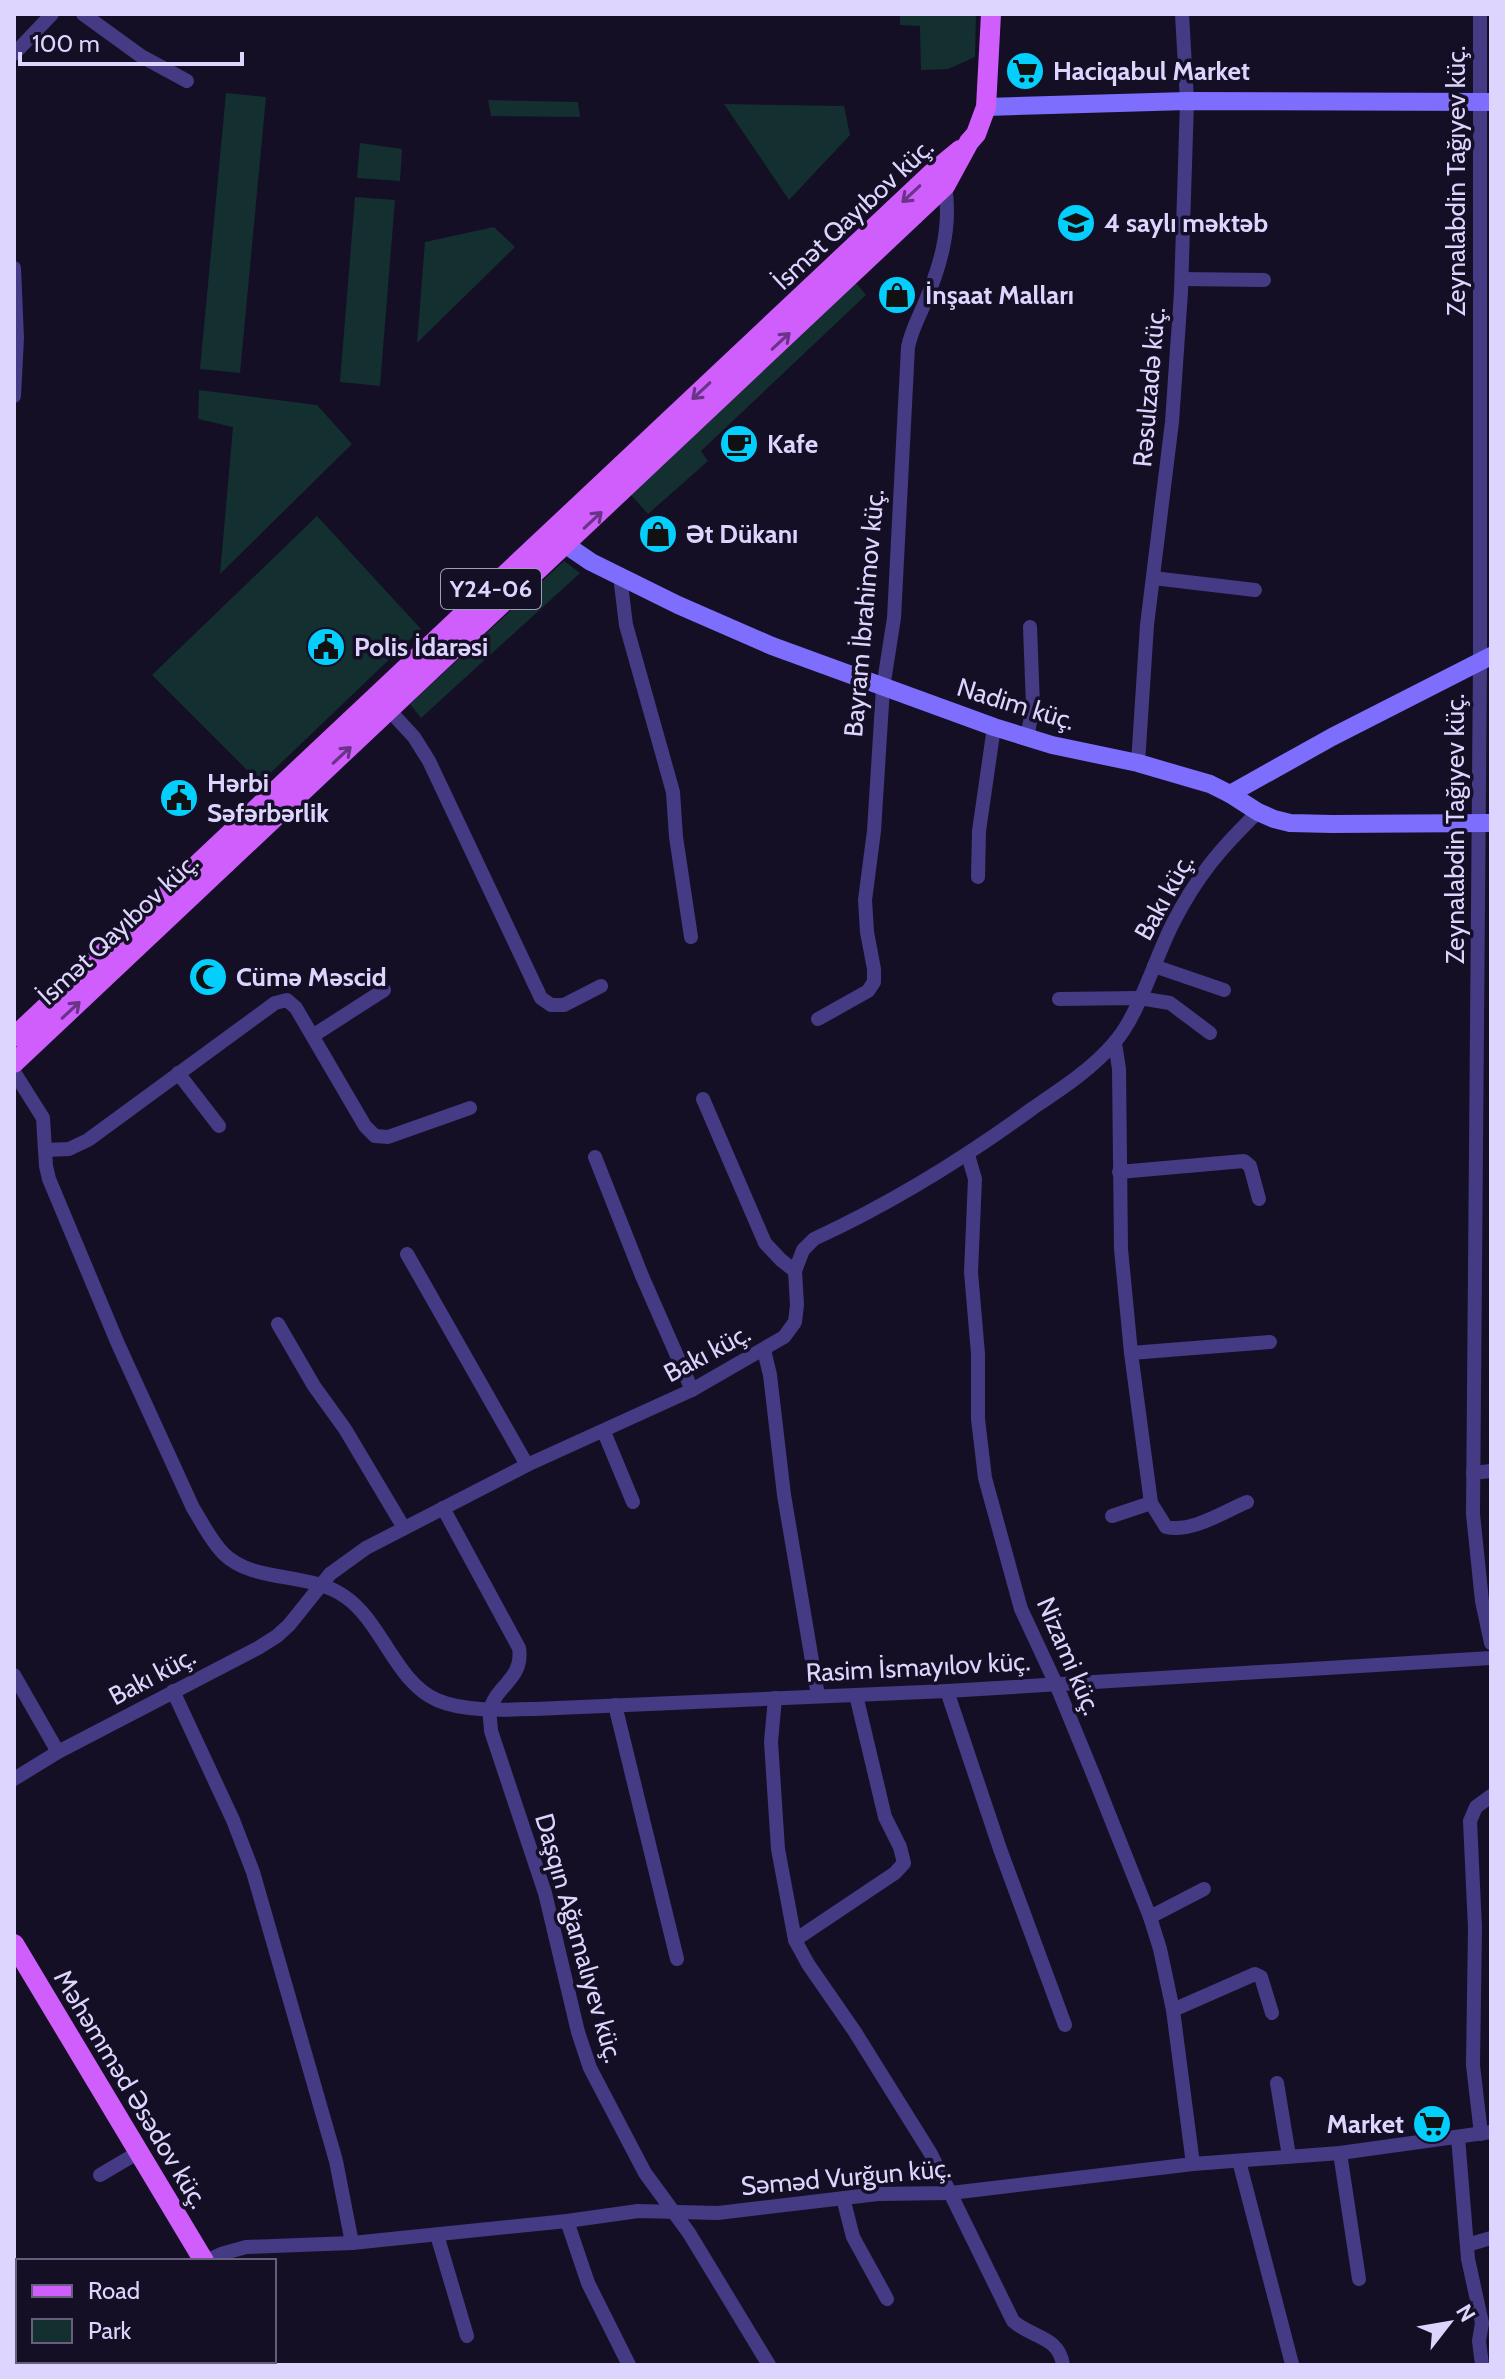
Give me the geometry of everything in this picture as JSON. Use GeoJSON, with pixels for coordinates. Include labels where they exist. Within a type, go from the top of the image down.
{"type":"FeatureCollection","features":[{"type":"Feature","properties":{"kind":"main road","name":"Y24-06"},"geometry":{"type":"LineString","coordinates":[[969,142],[976,134],[986,107],[991,14]]}},
{"type":"Feature","properties":{"kind":"main road"},"geometry":{"type":"LineString","coordinates":[[986,107],[1187,101],[1485,102]]}},
{"type":"Feature","properties":{"kind":"main road","name":"İsmət Qayıbov küç."},"geometry":{"type":"LineString","coordinates":[[14,1037],[945,186],[969,142]]}},
{"type":"Feature","properties":{"kind":"main road","name":"İsmət Qayıbov küç."},"geometry":{"type":"LineString","coordinates":[[14,1063],[389,710],[560,537],[920,185],[969,142]]}},
{"type":"Feature","properties":{"kind":"main road","name":"Nadim küç."},"geometry":{"type":"LineString","coordinates":[[560,537],[591,562],[772,646],[1027,738],[1179,773],[1230,794],[1258,812],[1290,823],[1485,823]]}},
{"type":"Feature","properties":{"kind":"main road"},"geometry":{"type":"LineString","coordinates":[[1230,794],[1332,737],[1486,658]]}},
{"type":"Feature","properties":{"kind":"main road","name":"Məhəmməd Əsədov küç."},"geometry":{"type":"LineString","coordinates":[[14,1944],[204,2259]]}},
{"type":"Feature","properties":{"kind":"street"},"geometry":{"type":"LineString","coordinates":[[14,54],[52,14]]}},
{"type":"Feature","properties":{"kind":"street"},"geometry":{"type":"LineString","coordinates":[[83,14],[141,56],[187,81]]}},
{"type":"Feature","properties":{"kind":"street","name":"Rəsulzadə küç."},"geometry":{"type":"LineString","coordinates":[[1138,763],[1147,625],[1172,422],[1182,279],[1187,101],[1182,14]]}},
{"type":"Feature","properties":{"kind":"street","name":"Zeynalabdin Tağıyev küç."},"geometry":{"type":"LineString","coordinates":[[1480,14],[1485,102],[1484,1270],[1473,1514],[1491,1643]]}},
{"type":"Feature","properties":{"kind":"street","name":"Bayram İbrahimov küç."},"geometry":{"type":"LineString","coordinates":[[818,1019],[868,991],[874,982],[865,900],[874,831],[883,688],[894,618],[908,347],[946,239],[945,186]]}},
{"type":"Feature","properties":{"kind":"street"},"geometry":{"type":"LineString","coordinates":[[14,268],[17,338],[14,396]]}},
{"type":"Feature","properties":{"kind":"street"},"geometry":{"type":"LineString","coordinates":[[1182,279],[1264,280]]}},
{"type":"Feature","properties":{"kind":"street"},"geometry":{"type":"LineString","coordinates":[[620,576],[626,625],[673,792],[676,837],[691,937]]}},
{"type":"Feature","properties":{"kind":"street"},"geometry":{"type":"LineString","coordinates":[[1153,578],[1255,590]]}},
{"type":"Feature","properties":{"kind":"street"},"geometry":{"type":"LineString","coordinates":[[1027,738],[1033,706],[1030,627]]}},
{"type":"Feature","properties":{"kind":"street"},"geometry":{"type":"LineString","coordinates":[[389,710],[414,737],[429,761],[541,998],[551,1005],[564,1005],[601,986]]}},
{"type":"Feature","properties":{"kind":"street"},"geometry":{"type":"LineString","coordinates":[[978,877],[979,831],[994,727]]}},
{"type":"Feature","properties":{"kind":"street","name":"Bakı küç."},"geometry":{"type":"LineString","coordinates":[[14,1779],[58,1752],[277,1636],[321,1584],[348,1560],[527,1465],[692,1390],[784,1337],[795,1322],[795,1271],[803,1250],[814,1239],[904,1194],[968,1155],[1078,1077],[1115,1043],[1173,924],[1202,873],[1258,812]]}},
{"type":"Feature","properties":{"kind":"street"},"geometry":{"type":"LineString","coordinates":[[1154,966],[1224,990]]}},
{"type":"Feature","properties":{"kind":"street"},"geometry":{"type":"LineString","coordinates":[[314,1035],[384,990]]}},
{"type":"Feature","properties":{"kind":"street"},"geometry":{"type":"LineString","coordinates":[[1059,999],[1139,998],[1170,1003],[1210,1033]]}},
{"type":"Feature","properties":{"kind":"street"},"geometry":{"type":"LineString","coordinates":[[45,1150],[69,1149],[88,1140],[275,1003],[287,1000],[314,1035],[365,1126],[375,1136],[388,1137],[470,1108]]}},
{"type":"Feature","properties":{"kind":"street"},"geometry":{"type":"LineString","coordinates":[[1115,1043],[1119,1069],[1121,1249],[1151,1503],[1166,1527],[1174,1529],[1247,1502]]}},
{"type":"Feature","properties":{"kind":"street"},"geometry":{"type":"LineString","coordinates":[[14,1072],[43,1118],[49,1179],[97,1297],[193,1508],[211,1537],[226,1556],[252,1570],[321,1584],[345,1596],[367,1617],[403,1669],[424,1692],[438,1701],[490,1709],[518,1669],[521,1660],[519,1648],[443,1508]]}},
{"type":"Feature","properties":{"kind":"street"},"geometry":{"type":"LineString","coordinates":[[178,1073],[219,1126]]}},
{"type":"Feature","properties":{"kind":"street"},"geometry":{"type":"LineString","coordinates":[[703,1099],[765,1243],[795,1271]]}},
{"type":"Feature","properties":{"kind":"street","name":"Nizami küç."},"geometry":{"type":"LineString","coordinates":[[968,1155],[975,1179],[971,1272],[978,1354],[978,1419],[985,1478],[1021,1609],[1056,1684],[1160,1949],[1173,2010],[1193,2164]]}},
{"type":"Feature","properties":{"kind":"street"},"geometry":{"type":"LineString","coordinates":[[595,1157],[692,1390]]}},
{"type":"Feature","properties":{"kind":"street"},"geometry":{"type":"LineString","coordinates":[[1119,1172],[1244,1161],[1250,1166],[1259,1199]]}},
{"type":"Feature","properties":{"kind":"street"},"geometry":{"type":"LineString","coordinates":[[407,1254],[527,1465]]}},
{"type":"Feature","properties":{"kind":"street"},"geometry":{"type":"LineString","coordinates":[[278,1324],[404,1528]]}},
{"type":"Feature","properties":{"kind":"street"},"geometry":{"type":"LineString","coordinates":[[1131,1353],[1270,1342]]}},
{"type":"Feature","properties":{"kind":"street"},"geometry":{"type":"LineString","coordinates":[[764,1350],[770,1375],[784,1495],[818,1696]]}},
{"type":"Feature","properties":{"kind":"street"},"geometry":{"type":"LineString","coordinates":[[604,1432],[633,1502]]}},
{"type":"Feature","properties":{"kind":"street"},"geometry":{"type":"LineString","coordinates":[[1473,1473],[1491,1471]]}},
{"type":"Feature","properties":{"kind":"street"},"geometry":{"type":"LineString","coordinates":[[1112,1516],[1151,1503]]}},
{"type":"Feature","properties":{"kind":"street","name":"Rasim İsmayılov küç."},"geometry":{"type":"LineString","coordinates":[[490,1709],[947,1691],[1491,1658]]}},
{"type":"Feature","properties":{"kind":"street"},"geometry":{"type":"LineString","coordinates":[[14,1675],[58,1752]]}},
{"type":"Feature","properties":{"kind":"street"},"geometry":{"type":"LineString","coordinates":[[173,1691],[233,1820],[253,1872],[336,2161],[352,2243]]}},
{"type":"Feature","properties":{"kind":"street"},"geometry":{"type":"LineString","coordinates":[[947,1691],[1000,1849],[1065,2025]]}},
{"type":"Feature","properties":{"kind":"street"},"geometry":{"type":"LineString","coordinates":[[795,1940],[895,1873],[904,1863],[900,1847],[885,1817],[856,1695]]}},
{"type":"Feature","properties":{"kind":"street"},"geometry":{"type":"LineString","coordinates":[[775,1698],[771,1742],[778,1849],[795,1940],[907,2113],[951,2193],[1013,2321],[1025,2332],[1056,2346],[1063,2365]]}},
{"type":"Feature","properties":{"kind":"street"},"geometry":{"type":"LineString","coordinates":[[615,1705],[677,1959]]}},
{"type":"Feature","properties":{"kind":"street","name":"Daşqın Ağamalıyev küç."},"geometry":{"type":"LineString","coordinates":[[490,1709],[491,1731],[545,1893],[578,2032],[590,2068],[645,2173],[689,2233],[769,2365]]}},
{"type":"Feature","properties":{"kind":"street"},"geometry":{"type":"LineString","coordinates":[[1486,2133],[1473,2065],[1475,1928],[1470,1821],[1476,1807],[1491,1796]]}},
{"type":"Feature","properties":{"kind":"street"},"geometry":{"type":"LineString","coordinates":[[1150,1917],[1204,1889]]}},
{"type":"Feature","properties":{"kind":"street"},"geometry":{"type":"LineString","coordinates":[[1173,2010],[1255,1974],[1261,1977],[1272,2013]]}},
{"type":"Feature","properties":{"kind":"street"},"geometry":{"type":"LineString","coordinates":[[1277,2083],[1289,2156]]}},
{"type":"Feature","properties":{"kind":"street","name":"Səməd Vurğun küç."},"geometry":{"type":"LineString","coordinates":[[210,2259],[246,2247],[352,2243],[638,2211],[718,2213],[843,2198],[951,2193],[1193,2164],[1340,2153],[1486,2133]]}},
{"type":"Feature","properties":{"kind":"street"},"geometry":{"type":"LineString","coordinates":[[1458,2137],[1467,2245],[1482,2323],[1479,2341],[1482,2365]]}},
{"type":"Feature","properties":{"kind":"street"},"geometry":{"type":"LineString","coordinates":[[100,2175],[139,2152]]}},
{"type":"Feature","properties":{"kind":"street"},"geometry":{"type":"LineString","coordinates":[[1340,2153],[1359,2279]]}},
{"type":"Feature","properties":{"kind":"street"},"geometry":{"type":"LineString","coordinates":[[1239,2161],[1292,2364]]}},
{"type":"Feature","properties":{"kind":"street"},"geometry":{"type":"LineString","coordinates":[[843,2198],[853,2237],[887,2299]]}},
{"type":"Feature","properties":{"kind":"street"},"geometry":{"type":"LineString","coordinates":[[567,2221],[588,2283],[629,2365]]}},
{"type":"Feature","properties":{"kind":"street"},"geometry":{"type":"LineString","coordinates":[[437,2235],[467,2336]]}},
{"type":"Feature","properties":{"kind":"street"},"geometry":{"type":"LineString","coordinates":[[1467,2245],[1491,2238]]}},
{"type":"Feature","properties":{"kind":"green space"},"geometry":{"type":"Polygon","coordinates":[[[900,14],[976,14],[975,57],[948,69],[921,70],[920,26],[900,25],[900,14]]]}},
{"type":"Feature","properties":{"kind":"green space"},"geometry":{"type":"Polygon","coordinates":[[[226,93],[266,97],[240,373],[200,369],[226,93]]]}},
{"type":"Feature","properties":{"kind":"green space"},"geometry":{"type":"Polygon","coordinates":[[[488,100],[578,102],[580,117],[491,116],[488,100]]]}},
{"type":"Feature","properties":{"kind":"green space"},"geometry":{"type":"Polygon","coordinates":[[[724,104],[844,106],[850,135],[789,200],[724,104]]]}},
{"type":"Feature","properties":{"kind":"green space"},"geometry":{"type":"Polygon","coordinates":[[[360,143],[402,149],[400,181],[357,178],[360,143]]]}},
{"type":"Feature","properties":{"kind":"green space"},"geometry":{"type":"Polygon","coordinates":[[[355,197],[395,200],[380,386],[340,382],[355,197]]]}},
{"type":"Feature","properties":{"kind":"green space"},"geometry":{"type":"Polygon","coordinates":[[[494,227],[515,247],[417,343],[425,242],[494,227]]]}},
{"type":"Feature","properties":{"kind":"green space"},"geometry":{"type":"Polygon","coordinates":[[[856,283],[866,295],[701,451],[708,461],[648,514],[631,495],[856,283]]]}},
{"type":"Feature","properties":{"kind":"green space"},"geometry":{"type":"Polygon","coordinates":[[[199,390],[317,405],[352,444],[220,574],[233,427],[198,419],[199,390]]]}},
{"type":"Feature","properties":{"kind":"green space"},"geometry":{"type":"Polygon","coordinates":[[[317,516],[421,629],[260,783],[152,675],[317,516]]]}},
{"type":"Feature","properties":{"kind":"green space"},"geometry":{"type":"Polygon","coordinates":[[[564,561],[580,573],[421,718],[410,704],[564,561]]]}},
{"type":"Feature","properties":{"kind":"place","name":"Haciqabul Market"},"geometry":{"type":"Point","coordinates":[1025,71]}},
{"type":"Feature","properties":{"kind":"place","name":"4 saylı məktəb"},"geometry":{"type":"Point","coordinates":[1076,223]}},
{"type":"Feature","properties":{"kind":"place","name":"İnşaat Malları"},"geometry":{"type":"Point","coordinates":[897,295]}},
{"type":"Feature","properties":{"kind":"place","name":"Kafe"},"geometry":{"type":"Point","coordinates":[739,444]}},
{"type":"Feature","properties":{"kind":"place","name":"Ət Dükanı"},"geometry":{"type":"Point","coordinates":[658,534]}},
{"type":"Feature","properties":{"kind":"place","name":"Polis İdarəsi"},"geometry":{"type":"Point","coordinates":[326,647]}},
{"type":"Feature","properties":{"kind":"place","name":"Hərbi Səfərbərlik"},"geometry":{"type":"Point","coordinates":[179,798]}},
{"type":"Feature","properties":{"kind":"place","name":"Cümə Məscid"},"geometry":{"type":"Point","coordinates":[208,977]}},
{"type":"Feature","properties":{"kind":"place","name":"Market"},"geometry":{"type":"Point","coordinates":[1432,2124]}}]}
